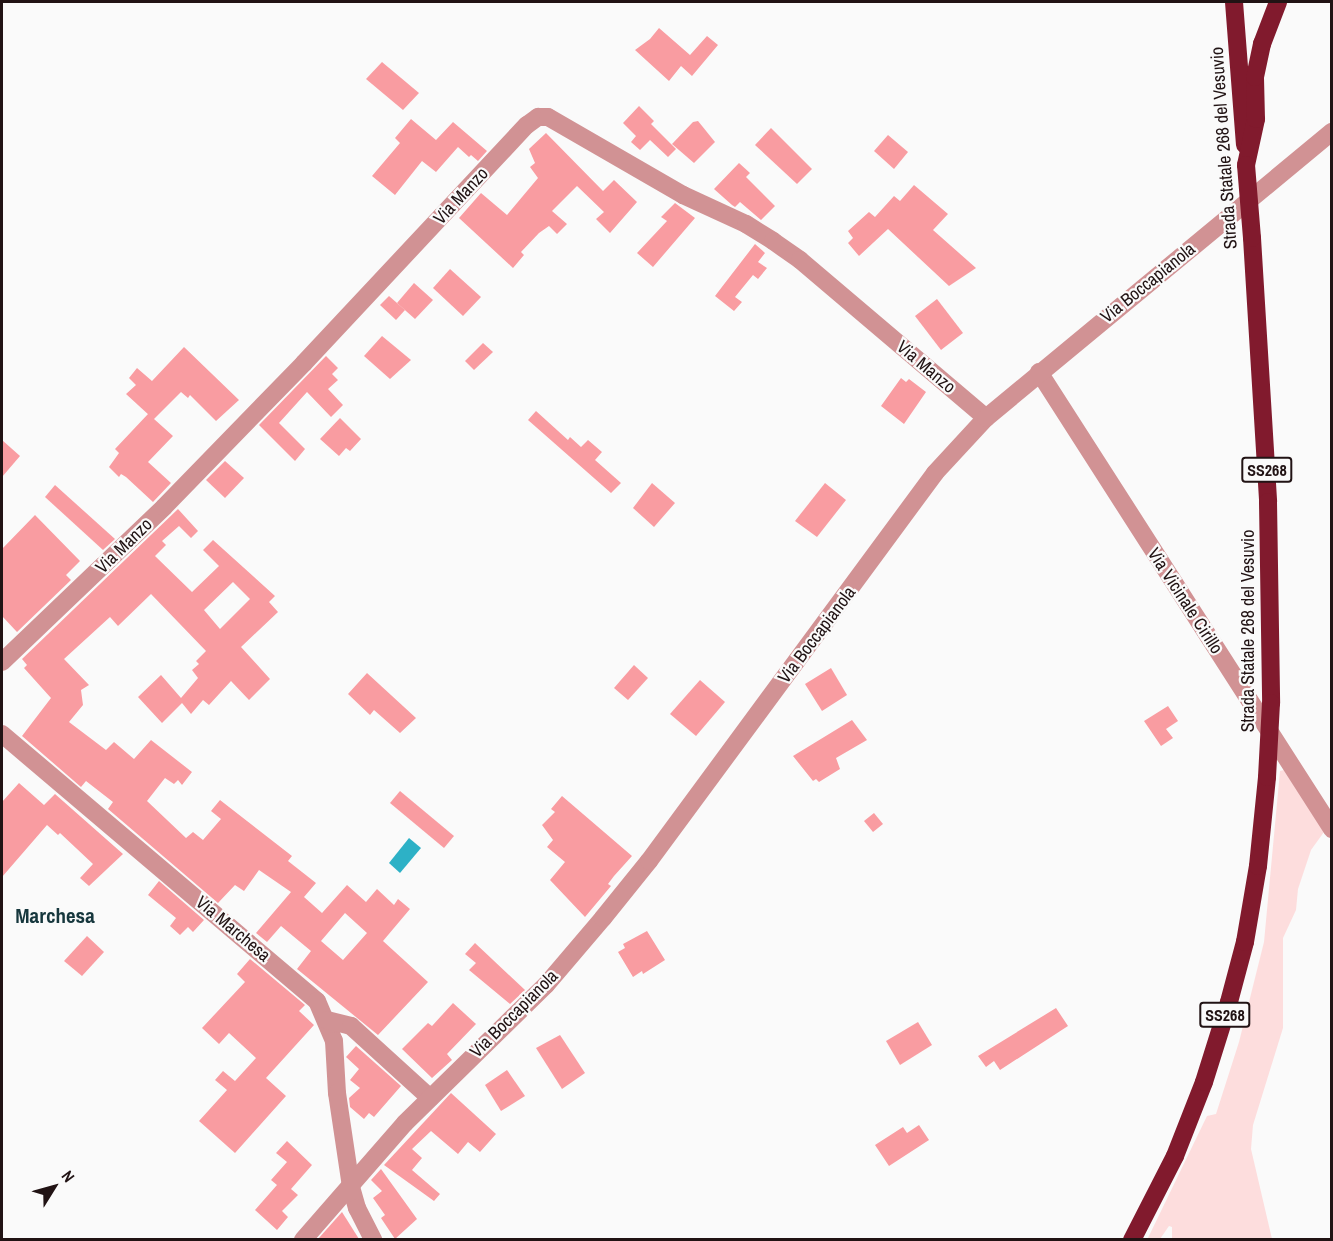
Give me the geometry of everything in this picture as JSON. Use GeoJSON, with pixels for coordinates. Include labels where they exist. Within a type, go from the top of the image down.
{"type":"FeatureCollection","features":[{"type":"Feature","properties":{"kind":"highway","name":"Strada Statale 268 del Vesuvio"},"geometry":{"type":"LineString","coordinates":[[1132,1239],[1175,1156],[1204,1082],[1229,1002],[1245,942],[1258,867],[1267,777],[1272,617],[1268,490],[1234,2]]}},
{"type":"Feature","properties":{"kind":"highway"},"geometry":{"type":"LineString","coordinates":[[1246,165],[1256,119],[1255,77],[1262,44],[1278,2]]}},
{"type":"Feature","properties":{"kind":"street","name":"Via Manzo"},"geometry":{"type":"LineString","coordinates":[[2,662],[172,499],[304,363],[527,125],[538,117],[548,117],[683,195],[746,224],[774,241],[800,260],[986,418]]}},
{"type":"Feature","properties":{"kind":"street","name":"Via Boccapianola"},"geometry":{"type":"LineString","coordinates":[[303,1239],[430,1098],[546,985],[603,918],[649,861],[935,473],[986,418],[1332,132]]}},
{"type":"Feature","properties":{"kind":"street","name":"Via Vicinale Cirillo"},"geometry":{"type":"LineString","coordinates":[[1039,372],[1332,829]]}},
{"type":"Feature","properties":{"kind":"street","name":"Via Marchesa"},"geometry":{"type":"LineString","coordinates":[[2,735],[317,1001],[334,1041],[338,1105],[351,1187],[357,1208],[373,1239]]}},
{"type":"Feature","properties":{"kind":"street"},"geometry":{"type":"LineString","coordinates":[[327,1020],[351,1026],[430,1098]]}},
{"type":"Feature","properties":{"kind":"shaded area"},"geometry":{"type":"Polygon","coordinates":[[[1284,770],[1324,832],[1311,850],[1298,889],[1296,910],[1283,938],[1283,1028],[1253,1125],[1251,1149],[1272,1239],[1172,1239],[1172,1227],[1169,1226],[1160,1239],[1147,1240],[1207,1116],[1216,1114],[1239,1042],[1264,942],[1280,771],[1284,770]]]}},
{"type":"Feature","properties":{"kind":"water"},"geometry":{"type":"Polygon","coordinates":[[[409,838],[421,848],[400,873],[389,863],[409,838]]]}},
{"type":"Feature","properties":{"kind":"building"},"geometry":{"type":"Polygon","coordinates":[[[659,28],[690,55],[707,36],[718,45],[692,76],[681,66],[669,81],[635,50],[650,39],[659,28]]]}},
{"type":"Feature","properties":{"kind":"building"},"geometry":{"type":"Polygon","coordinates":[[[382,62],[419,93],[403,110],[366,79],[382,62]]]}},
{"type":"Feature","properties":{"kind":"building"},"geometry":{"type":"Polygon","coordinates":[[[639,106],[654,121],[651,124],[676,149],[668,157],[650,140],[640,150],[631,142],[636,136],[623,123],[639,106]]]}},
{"type":"Feature","properties":{"kind":"building"},"geometry":{"type":"Polygon","coordinates":[[[411,119],[436,140],[453,122],[487,151],[478,161],[471,155],[469,157],[458,147],[436,172],[422,161],[395,195],[372,176],[400,143],[395,138],[411,119]]]}},
{"type":"Feature","properties":{"kind":"building"},"geometry":{"type":"Polygon","coordinates":[[[698,121],[715,142],[694,163],[672,144],[693,122],[698,121]]]}},
{"type":"Feature","properties":{"kind":"building"},"geometry":{"type":"Polygon","coordinates":[[[771,128],[812,169],[797,184],[755,145],[771,128]]]}},
{"type":"Feature","properties":{"kind":"building"},"geometry":{"type":"Polygon","coordinates":[[[546,133],[603,191],[614,180],[637,202],[610,233],[596,219],[604,212],[577,186],[552,211],[567,224],[557,234],[549,226],[539,233],[521,252],[524,255],[513,268],[459,218],[481,193],[507,215],[538,178],[530,167],[535,163],[529,149],[546,133]]]}},
{"type":"Feature","properties":{"kind":"building"},"geometry":{"type":"Polygon","coordinates":[[[888,135],[908,152],[894,169],[874,151],[888,135]]]}},
{"type":"Feature","properties":{"kind":"building"},"geometry":{"type":"Polygon","coordinates":[[[739,163],[750,173],[746,177],[775,206],[761,220],[740,202],[735,207],[714,189],[739,163]]]}},
{"type":"Feature","properties":{"kind":"building"},"geometry":{"type":"Polygon","coordinates":[[[914,185],[948,214],[933,230],[976,268],[949,286],[888,229],[859,256],[848,243],[853,238],[848,231],[869,212],[875,217],[894,196],[900,201],[914,185]]]}},
{"type":"Feature","properties":{"kind":"building"},"geometry":{"type":"Polygon","coordinates":[[[675,203],[695,218],[653,267],[637,253],[667,221],[661,217],[675,203]]]}},
{"type":"Feature","properties":{"kind":"building"},"geometry":{"type":"Polygon","coordinates":[[[755,244],[765,253],[758,262],[767,268],[758,279],[753,275],[735,297],[742,302],[734,311],[715,296],[755,244]]]}},
{"type":"Feature","properties":{"kind":"building"},"geometry":{"type":"Polygon","coordinates":[[[450,269],[481,297],[463,316],[433,288],[450,269]]]}},
{"type":"Feature","properties":{"kind":"building"},"geometry":{"type":"Polygon","coordinates":[[[414,283],[433,300],[415,319],[397,303],[414,283]]]}},
{"type":"Feature","properties":{"kind":"building"},"geometry":{"type":"Polygon","coordinates":[[[389,296],[405,310],[396,320],[380,305],[389,296]]]}},
{"type":"Feature","properties":{"kind":"building"},"geometry":{"type":"Polygon","coordinates":[[[937,299],[963,333],[941,350],[915,316],[937,299]]]}},
{"type":"Feature","properties":{"kind":"building"},"geometry":{"type":"Polygon","coordinates":[[[382,336],[411,360],[390,379],[364,356],[382,336]]]}},
{"type":"Feature","properties":{"kind":"building"},"geometry":{"type":"Polygon","coordinates":[[[483,343],[493,352],[474,370],[465,361],[483,343]]]}},
{"type":"Feature","properties":{"kind":"building"},"geometry":{"type":"Polygon","coordinates":[[[184,347],[239,400],[216,421],[190,395],[188,398],[181,392],[154,419],[173,436],[148,462],[171,483],[153,502],[126,477],[121,474],[119,477],[109,467],[119,453],[115,449],[148,414],[126,394],[136,385],[129,378],[137,368],[152,381],[184,347]]]}},
{"type":"Feature","properties":{"kind":"building"},"geometry":{"type":"Polygon","coordinates":[[[326,356],[338,368],[332,374],[338,380],[328,389],[343,405],[331,417],[307,392],[279,423],[305,449],[295,461],[259,425],[326,356]]]}},
{"type":"Feature","properties":{"kind":"building"},"geometry":{"type":"Polygon","coordinates":[[[901,378],[906,382],[909,379],[926,392],[904,424],[881,406],[901,378]]]}},
{"type":"Feature","properties":{"kind":"building"},"geometry":{"type":"Polygon","coordinates":[[[536,411],[568,440],[570,437],[581,447],[588,440],[602,452],[595,460],[621,483],[611,493],[528,420],[536,411]]]}},
{"type":"Feature","properties":{"kind":"building"},"geometry":{"type":"Polygon","coordinates":[[[340,418],[361,439],[350,451],[346,448],[339,456],[320,439],[340,418]]]}},
{"type":"Feature","properties":{"kind":"building"},"geometry":{"type":"Polygon","coordinates":[[[2,440],[20,456],[2,477],[2,440]]]}},
{"type":"Feature","properties":{"kind":"building"},"geometry":{"type":"Polygon","coordinates":[[[225,461],[244,478],[225,498],[206,480],[225,461]]]}},
{"type":"Feature","properties":{"kind":"building"},"geometry":{"type":"Polygon","coordinates":[[[652,483],[675,503],[654,527],[633,508],[652,483]]]}},
{"type":"Feature","properties":{"kind":"building"},"geometry":{"type":"Polygon","coordinates":[[[825,483],[846,500],[817,537],[795,521],[825,483]]]}},
{"type":"Feature","properties":{"kind":"building"},"geometry":{"type":"Polygon","coordinates":[[[55,485],[115,539],[103,550],[45,497],[55,485]]]}},
{"type":"Feature","properties":{"kind":"building"},"geometry":{"type":"Polygon","coordinates":[[[178,509],[198,531],[191,538],[179,526],[162,541],[166,545],[155,556],[192,592],[219,566],[203,550],[213,540],[275,596],[269,602],[278,612],[241,647],[270,679],[249,700],[231,681],[209,705],[203,700],[191,714],[182,703],[162,723],[138,697],[161,675],[181,698],[198,678],[192,670],[199,664],[196,661],[206,651],[151,594],[118,626],[110,617],[64,659],[89,685],[81,690],[83,705],[69,722],[106,750],[114,742],[134,759],[151,740],[192,772],[182,785],[178,780],[174,784],[165,778],[147,801],[186,838],[193,832],[203,840],[221,819],[211,811],[220,800],[292,856],[288,861],[316,883],[304,897],[322,913],[347,885],[366,902],[377,889],[394,905],[398,899],[410,909],[383,941],[428,982],[378,1035],[297,969],[311,951],[281,926],[267,942],[256,933],[291,892],[259,870],[244,891],[235,885],[218,903],[108,809],[113,802],[86,781],[81,787],[22,736],[51,698],[24,668],[27,665],[22,659],[178,509]],[[233,582],[204,610],[220,629],[250,599],[233,582]],[[345,913],[321,941],[343,960],[367,933],[345,913]]]}},
{"type":"Feature","properties":{"kind":"building"},"geometry":{"type":"Polygon","coordinates":[[[35,515],[80,561],[66,575],[71,580],[17,632],[2,616],[2,549],[35,515]]]}},
{"type":"Feature","properties":{"kind":"building"},"geometry":{"type":"Polygon","coordinates":[[[634,665],[648,678],[628,700],[614,688],[634,665]]]}},
{"type":"Feature","properties":{"kind":"building"},"geometry":{"type":"Polygon","coordinates":[[[831,668],[847,695],[822,711],[805,684],[831,668]]]}},
{"type":"Feature","properties":{"kind":"building"},"geometry":{"type":"Polygon","coordinates":[[[367,673],[416,718],[400,733],[374,710],[370,715],[348,694],[367,673]]]}},
{"type":"Feature","properties":{"kind":"building"},"geometry":{"type":"Polygon","coordinates":[[[700,680],[725,702],[696,736],[670,714],[700,680]]]}},
{"type":"Feature","properties":{"kind":"building"},"geometry":{"type":"Polygon","coordinates":[[[1168,706],[1178,721],[1166,729],[1173,738],[1161,746],[1144,721],[1168,706]]]}},
{"type":"Feature","properties":{"kind":"building"},"geometry":{"type":"Polygon","coordinates":[[[852,720],[867,740],[836,758],[840,769],[819,782],[816,779],[813,781],[793,756],[852,720]]]}},
{"type":"Feature","properties":{"kind":"building"},"geometry":{"type":"Polygon","coordinates":[[[19,783],[44,805],[55,794],[123,854],[89,886],[80,878],[93,864],[60,833],[58,835],[47,825],[2,877],[2,802],[19,783]]]}},
{"type":"Feature","properties":{"kind":"building"},"geometry":{"type":"Polygon","coordinates":[[[400,791],[454,836],[444,848],[390,803],[400,791]]]}},
{"type":"Feature","properties":{"kind":"building"},"geometry":{"type":"Polygon","coordinates":[[[562,796],[632,856],[614,876],[608,884],[611,886],[585,917],[550,880],[565,862],[547,847],[553,840],[542,825],[555,812],[551,809],[562,796]]]}},
{"type":"Feature","properties":{"kind":"building"},"geometry":{"type":"Polygon","coordinates":[[[874,813],[883,824],[873,832],[864,821],[874,813]]]}},
{"type":"Feature","properties":{"kind":"building"},"geometry":{"type":"Polygon","coordinates":[[[159,881],[204,920],[193,932],[188,927],[180,935],[170,926],[176,918],[148,895],[159,881]]]}},
{"type":"Feature","properties":{"kind":"building"},"geometry":{"type":"Polygon","coordinates":[[[647,931],[665,960],[643,974],[642,971],[633,977],[618,952],[625,948],[623,944],[647,931]]]}},
{"type":"Feature","properties":{"kind":"building"},"geometry":{"type":"Polygon","coordinates":[[[87,936],[104,952],[82,976],[64,961],[87,936]]]}},
{"type":"Feature","properties":{"kind":"building"},"geometry":{"type":"Polygon","coordinates":[[[475,943],[525,990],[510,1004],[469,970],[476,963],[465,954],[475,943]]]}},
{"type":"Feature","properties":{"kind":"building"},"geometry":{"type":"Polygon","coordinates":[[[250,959],[305,1005],[299,1011],[314,1025],[266,1078],[286,1096],[235,1153],[199,1121],[227,1090],[215,1080],[223,1071],[235,1081],[256,1058],[229,1033],[219,1044],[202,1028],[245,982],[237,974],[250,959]]]}},
{"type":"Feature","properties":{"kind":"building"},"geometry":{"type":"Polygon","coordinates":[[[453,1003],[476,1024],[447,1054],[452,1060],[432,1078],[402,1049],[428,1023],[432,1026],[453,1003]]]}},
{"type":"Feature","properties":{"kind":"building"},"geometry":{"type":"Polygon","coordinates":[[[1056,1008],[1068,1026],[1000,1070],[994,1061],[986,1067],[978,1056],[1056,1008]]]}},
{"type":"Feature","properties":{"kind":"building"},"geometry":{"type":"Polygon","coordinates":[[[918,1022],[932,1045],[900,1065],[886,1041],[918,1022]]]}},
{"type":"Feature","properties":{"kind":"building"},"geometry":{"type":"Polygon","coordinates":[[[560,1035],[585,1073],[562,1089],[536,1048],[560,1035]]]}},
{"type":"Feature","properties":{"kind":"building"},"geometry":{"type":"Polygon","coordinates":[[[356,1046],[401,1086],[374,1117],[369,1113],[364,1119],[350,1107],[349,1098],[360,1088],[350,1080],[359,1069],[346,1057],[356,1046]]]}},
{"type":"Feature","properties":{"kind":"building"},"geometry":{"type":"Polygon","coordinates":[[[507,1070],[525,1096],[501,1111],[485,1085],[507,1070]]]}},
{"type":"Feature","properties":{"kind":"building"},"geometry":{"type":"Polygon","coordinates":[[[451,1093],[496,1134],[480,1152],[468,1142],[458,1154],[431,1131],[412,1149],[422,1158],[412,1170],[440,1194],[434,1201],[384,1165],[451,1093]]]}},
{"type":"Feature","properties":{"kind":"building"},"geometry":{"type":"Polygon","coordinates":[[[919,1125],[929,1140],[889,1166],[875,1145],[903,1127],[907,1133],[919,1125]]]}},
{"type":"Feature","properties":{"kind":"building"},"geometry":{"type":"Polygon","coordinates":[[[287,1141],[312,1165],[291,1189],[298,1195],[282,1211],[288,1217],[277,1230],[255,1210],[277,1185],[271,1180],[287,1162],[276,1153],[287,1141]]]}},
{"type":"Feature","properties":{"kind":"building"},"geometry":{"type":"Polygon","coordinates":[[[381,1169],[417,1219],[395,1239],[381,1218],[385,1215],[373,1198],[382,1191],[371,1180],[381,1169]]]}},
{"type":"Feature","properties":{"kind":"building"},"geometry":{"type":"Polygon","coordinates":[[[342,1212],[359,1239],[318,1239],[342,1212]]]}},
{"type":"Feature","properties":{"kind":"district","name":"Marchesa"},"geometry":{"type":"Point","coordinates":[55,916]}}]}
